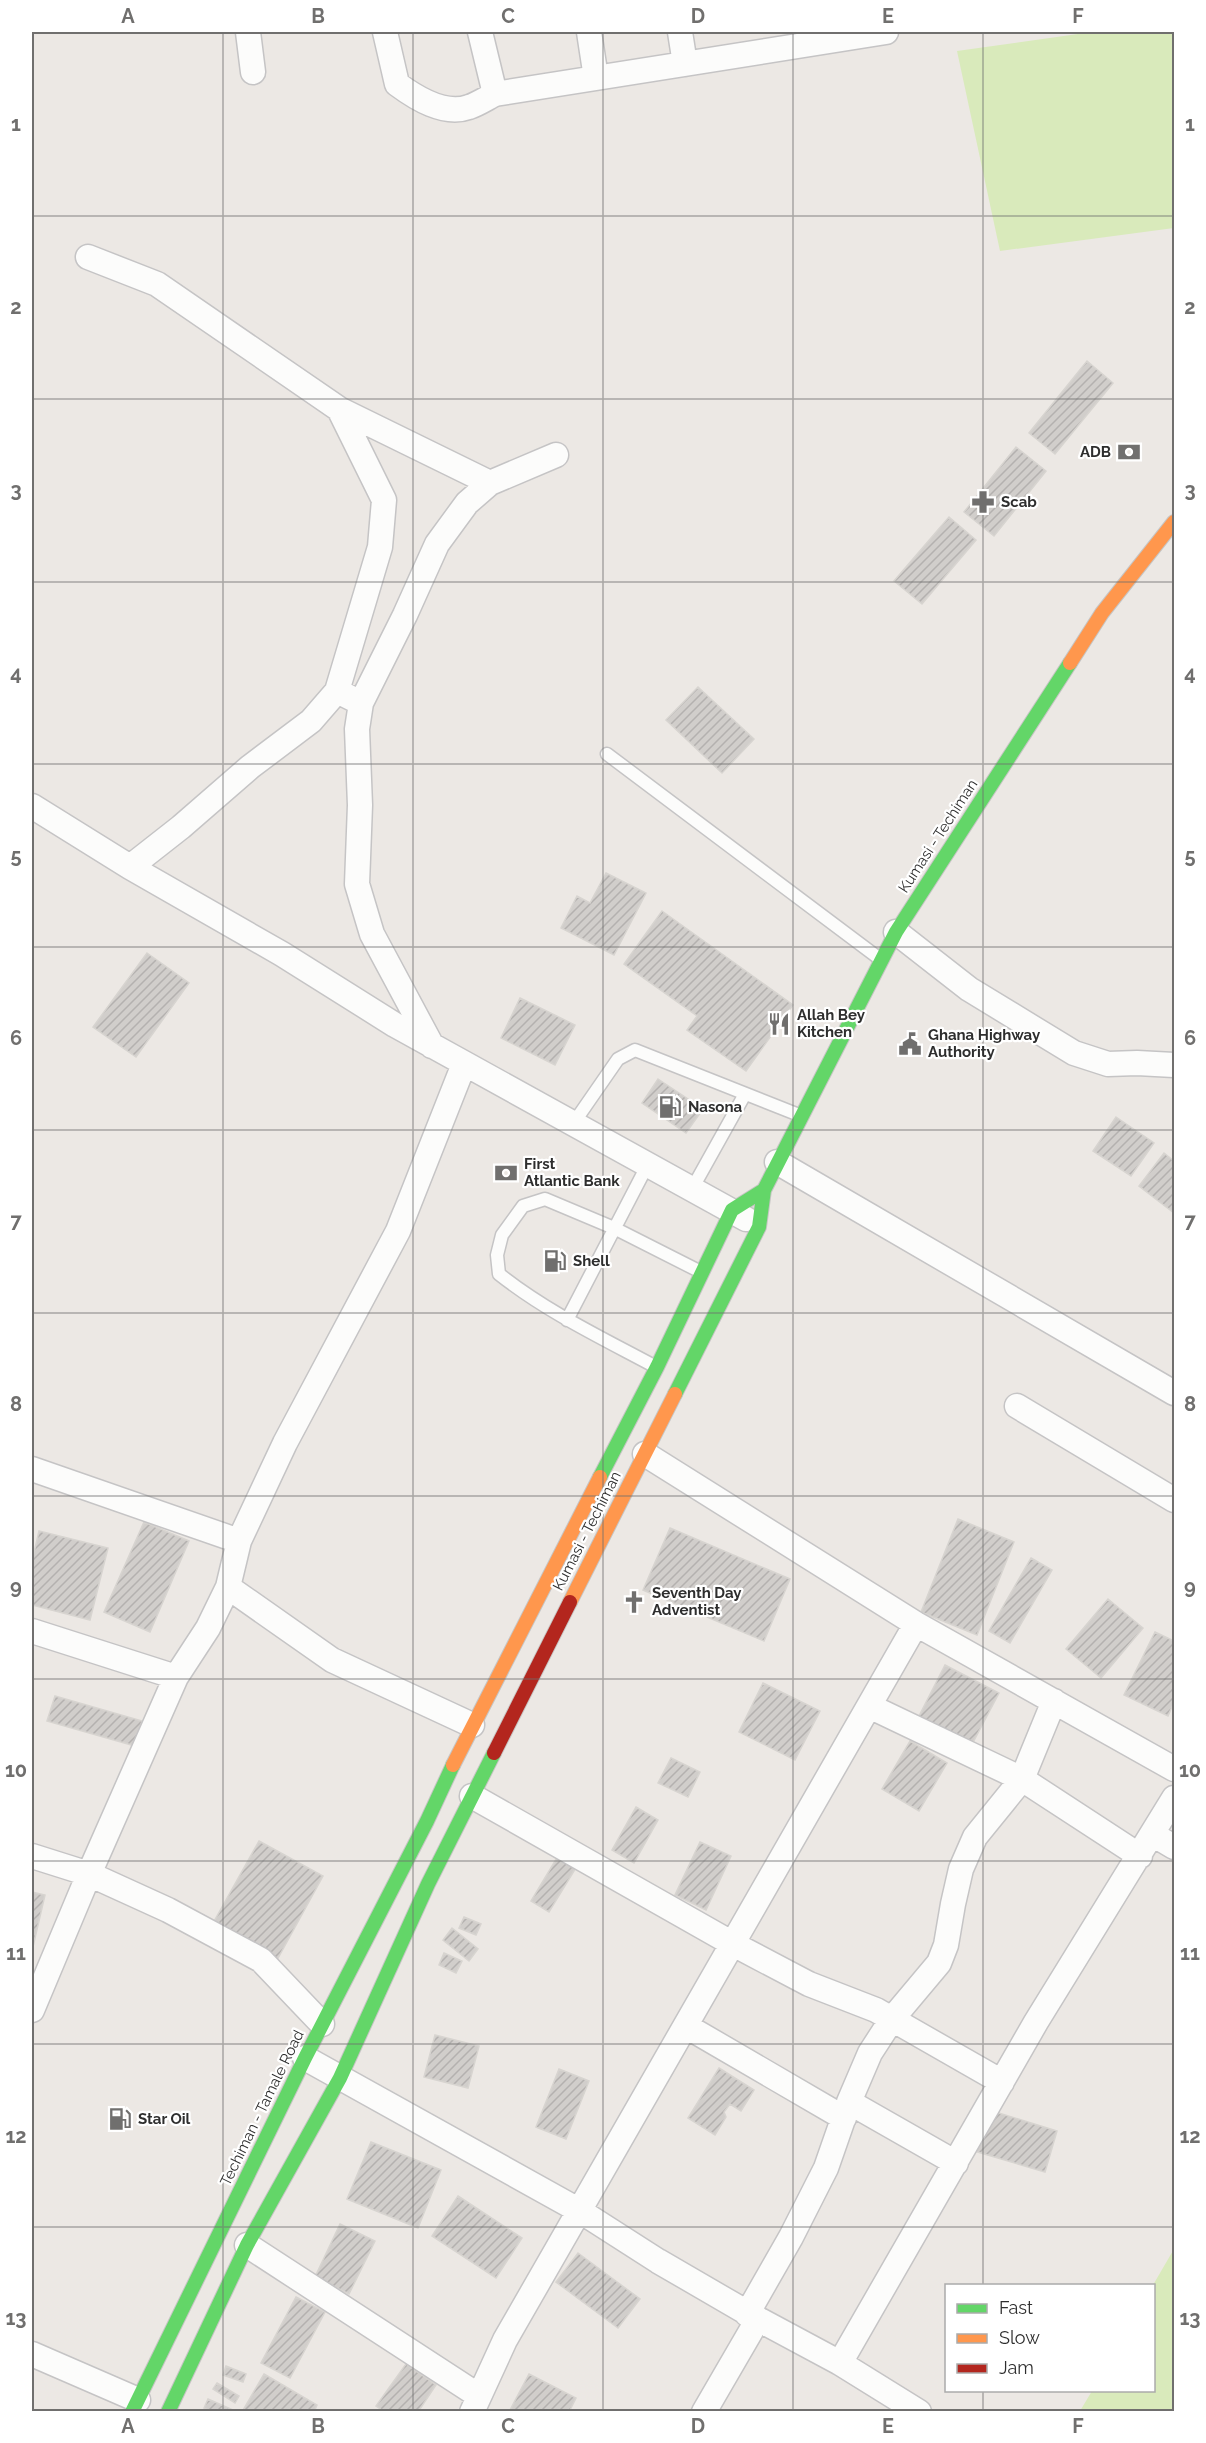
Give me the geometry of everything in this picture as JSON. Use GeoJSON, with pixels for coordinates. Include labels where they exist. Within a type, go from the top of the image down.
{"type":"FeatureCollection","features":[{"type":"Feature","properties":{"kind":"highway","name":"Kumasi - Techiman"},"geometry":{"type":"LineString","coordinates":[[428,1884],[759,1227],[764,1190],[881,959],[896,932],[1102,613],[1174,522]]}},
{"type":"Feature","properties":{"kind":"highway"},"geometry":{"type":"LineString","coordinates":[[732,1210],[764,1190]]}},
{"type":"Feature","properties":{"kind":"highway","name":"Kumasi - Techiman"},"geometry":{"type":"LineString","coordinates":[[427,1821],[472,1725],[657,1367],[732,1210]]}},
{"type":"Feature","properties":{"kind":"highway","name":"Techiman - Tamale Road"},"geometry":{"type":"LineString","coordinates":[[168,2412],[218,2272],[305,2058],[427,1821]]}},
{"type":"Feature","properties":{"kind":"highway","name":"Techiman - Tamale Road"},"geometry":{"type":"LineString","coordinates":[[135,2406],[218,2272],[247,2245],[340,2078],[428,1884]]}},
{"type":"Feature","properties":{"kind":"street"},"geometry":{"type":"LineString","coordinates":[[248,32],[254,72]]}},
{"type":"Feature","properties":{"kind":"street"},"geometry":{"type":"LineString","coordinates":[[385,32],[397,84],[413,96],[448,109],[467,108],[495,94],[685,64],[773,40],[886,32]]}},
{"type":"Feature","properties":{"kind":"street"},"geometry":{"type":"LineString","coordinates":[[480,32],[495,94]]}},
{"type":"Feature","properties":{"kind":"street"},"geometry":{"type":"LineString","coordinates":[[589,32],[596,78]]}},
{"type":"Feature","properties":{"kind":"street"},"geometry":{"type":"LineString","coordinates":[[680,32],[685,64]]}},
{"type":"Feature","properties":{"kind":"street"},"geometry":{"type":"LineString","coordinates":[[88,257],[157,284],[339,409],[490,483]]}},
{"type":"Feature","properties":{"kind":"street"},"geometry":{"type":"LineString","coordinates":[[130,867],[181,827],[250,767],[311,721],[337,691],[380,547],[384,500],[339,409]]}},
{"type":"Feature","properties":{"kind":"street"},"geometry":{"type":"LineString","coordinates":[[432,1046],[372,934],[357,884],[360,805],[357,729],[361,703],[437,544],[467,503],[490,483],[556,455]]}},
{"type":"Feature","properties":{"kind":"street"},"geometry":{"type":"LineString","coordinates":[[337,691],[361,703]]}},
{"type":"Feature","properties":{"kind":"street"},"geometry":{"type":"LineString","coordinates":[[32,806],[130,867],[282,954],[395,1025],[759,1227]]}},
{"type":"Feature","properties":{"kind":"street"},"geometry":{"type":"LineString","coordinates":[[896,932],[969,989],[1074,1053],[1108,1064],[1172,1059]]}},
{"type":"Feature","properties":{"kind":"street"},"geometry":{"type":"LineString","coordinates":[[32,2010],[176,1677],[208,1628],[228,1587],[239,1541],[285,1443],[398,1231],[464,1064]]}},
{"type":"Feature","properties":{"kind":"street"},"geometry":{"type":"LineString","coordinates":[[777,1162],[1174,1393]]}},
{"type":"Feature","properties":{"kind":"street"},"geometry":{"type":"LineString","coordinates":[[1017,1406],[1174,1500]]}},
{"type":"Feature","properties":{"kind":"street"},"geometry":{"type":"LineString","coordinates":[[645,1454],[916,1624],[1174,1769]]}},
{"type":"Feature","properties":{"kind":"street"},"geometry":{"type":"LineString","coordinates":[[32,1469],[239,1541]]}},
{"type":"Feature","properties":{"kind":"street"},"geometry":{"type":"LineString","coordinates":[[228,1587],[332,1660],[472,1725]]}},
{"type":"Feature","properties":{"kind":"street"},"geometry":{"type":"LineString","coordinates":[[247,2245],[476,2404],[505,2340],[916,1624]]}},
{"type":"Feature","properties":{"kind":"street"},"geometry":{"type":"LineString","coordinates":[[32,1631],[176,1677]]}},
{"type":"Feature","properties":{"kind":"street"},"geometry":{"type":"LineString","coordinates":[[704,2412],[826,2168],[846,2110],[870,2052],[892,2019],[939,1963],[946,1945],[961,1869],[975,1837],[1022,1779],[1054,1701]]}},
{"type":"Feature","properties":{"kind":"street"},"geometry":{"type":"LineString","coordinates":[[869,1706],[1022,1779],[1140,1856]]}},
{"type":"Feature","properties":{"kind":"street"},"geometry":{"type":"LineString","coordinates":[[472,1796],[733,1944],[809,1984],[876,2010],[1002,2082]]}},
{"type":"Feature","properties":{"kind":"street"},"geometry":{"type":"LineString","coordinates":[[840,2363],[1036,2022],[1174,1798]]}},
{"type":"Feature","properties":{"kind":"street"},"geometry":{"type":"LineString","coordinates":[[1152,1834],[1174,1847]]}},
{"type":"Feature","properties":{"kind":"street"},"geometry":{"type":"LineString","coordinates":[[32,1856],[89,1874],[168,1910],[261,1960],[322,2024]]}},
{"type":"Feature","properties":{"kind":"street"},"geometry":{"type":"LineString","coordinates":[[686,2026],[846,2110],[956,2163]]}},
{"type":"Feature","properties":{"kind":"street"},"geometry":{"type":"LineString","coordinates":[[305,2058],[579,2211],[752,2317],[840,2363],[895,2405],[919,2412]]}},
{"type":"Feature","properties":{"kind":"street"},"geometry":{"type":"LineString","coordinates":[[32,2354],[135,2406]]}},
{"type":"Feature","properties":{"kind":"lane"},"geometry":{"type":"LineString","coordinates":[[607,754],[881,959]]}},
{"type":"Feature","properties":{"kind":"lane"},"geometry":{"type":"LineString","coordinates":[[573,1124],[618,1059],[635,1050],[801,1116]]}},
{"type":"Feature","properties":{"kind":"lane"},"geometry":{"type":"LineString","coordinates":[[693,1189],[745,1094]]}},
{"type":"Feature","properties":{"kind":"lane"},"geometry":{"type":"LineString","coordinates":[[567,1320],[648,1164]]}},
{"type":"Feature","properties":{"kind":"lane"},"geometry":{"type":"LineString","coordinates":[[657,1367],[567,1320],[499,1275],[497,1255],[502,1235],[523,1206],[545,1199],[614,1228],[702,1273]]}},
{"type":"Feature","properties":{"kind":"green space"},"geometry":{"type":"Polygon","coordinates":[[[1092,32],[1174,32],[1174,228],[1000,251],[957,51],[1092,32]]]}},
{"type":"Feature","properties":{"kind":"green space"},"geometry":{"type":"Polygon","coordinates":[[[1174,2249],[1174,2411],[1080,2411],[1091,2392],[1155,2392],[1154,2284],[1174,2249]]]}},
{"type":"Feature","properties":{"kind":"building"},"geometry":{"type":"Polygon","coordinates":[[[1087,361],[1113,383],[1055,454],[1029,433],[1087,361]]]}},
{"type":"Feature","properties":{"kind":"building"},"geometry":{"type":"Polygon","coordinates":[[[1016,447],[1046,471],[994,536],[964,512],[1016,447]]]}},
{"type":"Feature","properties":{"kind":"building"},"geometry":{"type":"Polygon","coordinates":[[[949,517],[976,540],[922,604],[894,581],[949,517]]]}},
{"type":"Feature","properties":{"kind":"building"},"geometry":{"type":"Polygon","coordinates":[[[698,687],[754,739],[722,773],[666,720],[698,687]]]}},
{"type":"Feature","properties":{"kind":"building"},"geometry":{"type":"Polygon","coordinates":[[[606,873],[646,893],[614,955],[561,928],[577,896],[590,903],[606,873]]]}},
{"type":"Feature","properties":{"kind":"building"},"geometry":{"type":"Polygon","coordinates":[[[662,911],[793,1005],[746,1071],[687,1030],[697,1016],[624,964],[662,911]]]}},
{"type":"Feature","properties":{"kind":"building"},"geometry":{"type":"Polygon","coordinates":[[[147,953],[189,983],[136,1057],[93,1027],[147,953]]]}},
{"type":"Feature","properties":{"kind":"building"},"geometry":{"type":"Polygon","coordinates":[[[520,998],[575,1025],[555,1065],[501,1038],[520,998]]]}},
{"type":"Feature","properties":{"kind":"building"},"geometry":{"type":"Polygon","coordinates":[[[658,1079],[703,1109],[686,1133],[642,1103],[658,1079]]]}},
{"type":"Feature","properties":{"kind":"building"},"geometry":{"type":"Polygon","coordinates":[[[1116,1117],[1154,1143],[1131,1176],[1093,1151],[1116,1117]]]}},
{"type":"Feature","properties":{"kind":"building"},"geometry":{"type":"Polygon","coordinates":[[[1164,1153],[1174,1161],[1174,1213],[1139,1186],[1164,1153]]]}},
{"type":"Feature","properties":{"kind":"building"},"geometry":{"type":"Polygon","coordinates":[[[958,1519],[1014,1542],[977,1635],[921,1612],[958,1519]]]}},
{"type":"Feature","properties":{"kind":"building"},"geometry":{"type":"Polygon","coordinates":[[[144,1522],[189,1541],[150,1632],[104,1612],[144,1522]]]}},
{"type":"Feature","properties":{"kind":"building"},"geometry":{"type":"Polygon","coordinates":[[[670,1528],[790,1579],[764,1641],[643,1590],[670,1528]]]}},
{"type":"Feature","properties":{"kind":"building"},"geometry":{"type":"Polygon","coordinates":[[[39,1531],[108,1548],[90,1620],[32,1605],[32,1561],[39,1531]]]}},
{"type":"Feature","properties":{"kind":"building"},"geometry":{"type":"Polygon","coordinates":[[[1031,1558],[1052,1570],[1010,1643],[989,1631],[1031,1558]]]}},
{"type":"Feature","properties":{"kind":"building"},"geometry":{"type":"Polygon","coordinates":[[[1108,1599],[1143,1628],[1101,1678],[1066,1649],[1108,1599]]]}},
{"type":"Feature","properties":{"kind":"building"},"geometry":{"type":"Polygon","coordinates":[[[1155,1632],[1174,1641],[1174,1702],[1168,1716],[1124,1695],[1155,1632]]]}},
{"type":"Feature","properties":{"kind":"building"},"geometry":{"type":"Polygon","coordinates":[[[945,1665],[999,1693],[969,1750],[916,1722],[945,1665]]]}},
{"type":"Feature","properties":{"kind":"building"},"geometry":{"type":"Polygon","coordinates":[[[763,1683],[820,1711],[795,1760],[739,1732],[763,1683]]]}},
{"type":"Feature","properties":{"kind":"building"},"geometry":{"type":"Polygon","coordinates":[[[55,1696],[142,1721],[135,1746],[47,1721],[55,1696]]]}},
{"type":"Feature","properties":{"kind":"building"},"geometry":{"type":"Polygon","coordinates":[[[910,1741],[947,1763],[919,1811],[882,1789],[910,1741]]]}},
{"type":"Feature","properties":{"kind":"building"},"geometry":{"type":"Polygon","coordinates":[[[671,1758],[700,1772],[688,1797],[658,1783],[671,1758]]]}},
{"type":"Feature","properties":{"kind":"building"},"geometry":{"type":"Polygon","coordinates":[[[636,1807],[658,1820],[634,1863],[612,1850],[636,1807]]]}},
{"type":"Feature","properties":{"kind":"building"},"geometry":{"type":"Polygon","coordinates":[[[259,1841],[323,1876],[277,1960],[212,1925],[259,1841]]]}},
{"type":"Feature","properties":{"kind":"building"},"geometry":{"type":"Polygon","coordinates":[[[700,1842],[731,1856],[706,1910],[675,1895],[700,1842]]]}},
{"type":"Feature","properties":{"kind":"building"},"geometry":{"type":"Polygon","coordinates":[[[558,1856],[577,1866],[549,1912],[531,1901],[558,1856]]]}},
{"type":"Feature","properties":{"kind":"building"},"geometry":{"type":"Polygon","coordinates":[[[32,1892],[45,1895],[32,1951],[32,1892]]]}},
{"type":"Feature","properties":{"kind":"building"},"geometry":{"type":"Polygon","coordinates":[[[464,1917],[481,1924],[476,1935],[459,1928],[464,1917]]]}},
{"type":"Feature","properties":{"kind":"building"},"geometry":{"type":"Polygon","coordinates":[[[452,1928],[478,1949],[469,1961],[443,1940],[452,1928]]]}},
{"type":"Feature","properties":{"kind":"building"},"geometry":{"type":"Polygon","coordinates":[[[444,1953],[462,1961],[456,1973],[439,1965],[444,1953]]]}},
{"type":"Feature","properties":{"kind":"building"},"geometry":{"type":"Polygon","coordinates":[[[435,2035],[479,2046],[468,2088],[424,2077],[435,2035]]]}},
{"type":"Feature","properties":{"kind":"building"},"geometry":{"type":"Polygon","coordinates":[[[719,2068],[754,2090],[741,2111],[730,2104],[724,2112],[726,2117],[715,2135],[688,2118],[719,2068]]]}},
{"type":"Feature","properties":{"kind":"building"},"geometry":{"type":"Polygon","coordinates":[[[559,2069],[589,2081],[566,2139],[536,2127],[559,2069]]]}},
{"type":"Feature","properties":{"kind":"building"},"geometry":{"type":"Polygon","coordinates":[[[986,2109],[1057,2131],[1045,2172],[974,2151],[986,2109]]]}},
{"type":"Feature","properties":{"kind":"building"},"geometry":{"type":"Polygon","coordinates":[[[371,2142],[441,2170],[418,2228],[347,2199],[371,2142]]]}},
{"type":"Feature","properties":{"kind":"building"},"geometry":{"type":"Polygon","coordinates":[[[458,2196],[522,2238],[496,2278],[432,2236],[458,2196]]]}},
{"type":"Feature","properties":{"kind":"building"},"geometry":{"type":"Polygon","coordinates":[[[340,2224],[375,2241],[349,2294],[315,2277],[340,2224]]]}},
{"type":"Feature","properties":{"kind":"building"},"geometry":{"type":"Polygon","coordinates":[[[578,2253],[640,2299],[618,2328],[556,2282],[578,2253]]]}},
{"type":"Feature","properties":{"kind":"building"},"geometry":{"type":"Polygon","coordinates":[[[296,2297],[325,2312],[290,2378],[261,2363],[296,2297]]]}},
{"type":"Feature","properties":{"kind":"building"},"geometry":{"type":"Polygon","coordinates":[[[406,2364],[436,2385],[418,2412],[385,2412],[376,2406],[406,2364]]]}},
{"type":"Feature","properties":{"kind":"building"},"geometry":{"type":"Polygon","coordinates":[[[226,2366],[246,2374],[243,2382],[223,2375],[226,2366]]]}},
{"type":"Feature","properties":{"kind":"building"},"geometry":{"type":"Polygon","coordinates":[[[264,2374],[317,2405],[314,2412],[242,2412],[264,2374]]]}},
{"type":"Feature","properties":{"kind":"building"},"geometry":{"type":"Polygon","coordinates":[[[529,2374],[576,2398],[569,2412],[509,2412],[529,2374]]]}},
{"type":"Feature","properties":{"kind":"building"},"geometry":{"type":"Polygon","coordinates":[[[217,2383],[239,2396],[235,2403],[213,2389],[217,2383]]]}},
{"type":"Feature","properties":{"kind":"building"},"geometry":{"type":"Polygon","coordinates":[[[208,2399],[233,2412],[213,2412],[204,2408],[208,2399]]]}},
{"type":"Feature","properties":{"kind":"traffic: fast"},"geometry":{"type":"LineString","coordinates":[[675,1394],[759,1227],[764,1190],[896,932],[1070,663]]}},
{"type":"Feature","properties":{"kind":"traffic: fast"},"geometry":{"type":"LineString","coordinates":[[600,1477],[657,1367],[732,1210],[764,1190]]}},
{"type":"Feature","properties":{"kind":"traffic: fast"},"geometry":{"type":"LineString","coordinates":[[168,2412],[247,2245],[340,2078],[428,1884],[494,1753]]}},
{"type":"Feature","properties":{"kind":"traffic: fast"},"geometry":{"type":"LineString","coordinates":[[132,2412],[305,2058],[427,1821],[453,1765]]}},
{"type":"Feature","properties":{"kind":"traffic: slow"},"geometry":{"type":"LineString","coordinates":[[1070,663],[1102,613],[1174,522]]}},
{"type":"Feature","properties":{"kind":"traffic: slow"},"geometry":{"type":"LineString","coordinates":[[570,1602],[675,1394]]}},
{"type":"Feature","properties":{"kind":"traffic: slow"},"geometry":{"type":"LineString","coordinates":[[453,1765],[600,1477]]}},
{"type":"Feature","properties":{"kind":"traffic: jam"},"geometry":{"type":"LineString","coordinates":[[494,1753],[570,1602]]}},
{"type":"Feature","properties":{"kind":"place","name":"ADB"},"geometry":{"type":"Point","coordinates":[1129,452]}},
{"type":"Feature","properties":{"kind":"place","name":"Scab"},"geometry":{"type":"Point","coordinates":[983,502]}},
{"type":"Feature","properties":{"kind":"place","name":"Allah Bey Kitchen"},"geometry":{"type":"Point","coordinates":[779,1024]}},
{"type":"Feature","properties":{"kind":"place","name":"Ghana Highway Authority"},"geometry":{"type":"Point","coordinates":[910,1044]}},
{"type":"Feature","properties":{"kind":"place","name":"Nasona"},"geometry":{"type":"Point","coordinates":[670,1107]}},
{"type":"Feature","properties":{"kind":"place","name":"First Atlantic Bank"},"geometry":{"type":"Point","coordinates":[506,1173]}},
{"type":"Feature","properties":{"kind":"place","name":"Shell"},"geometry":{"type":"Point","coordinates":[555,1261]}},
{"type":"Feature","properties":{"kind":"place","name":"Seventh Day Adventist"},"geometry":{"type":"Point","coordinates":[634,1602]}},
{"type":"Feature","properties":{"kind":"place","name":"Star Oil"},"geometry":{"type":"Point","coordinates":[120,2119]}}]}
